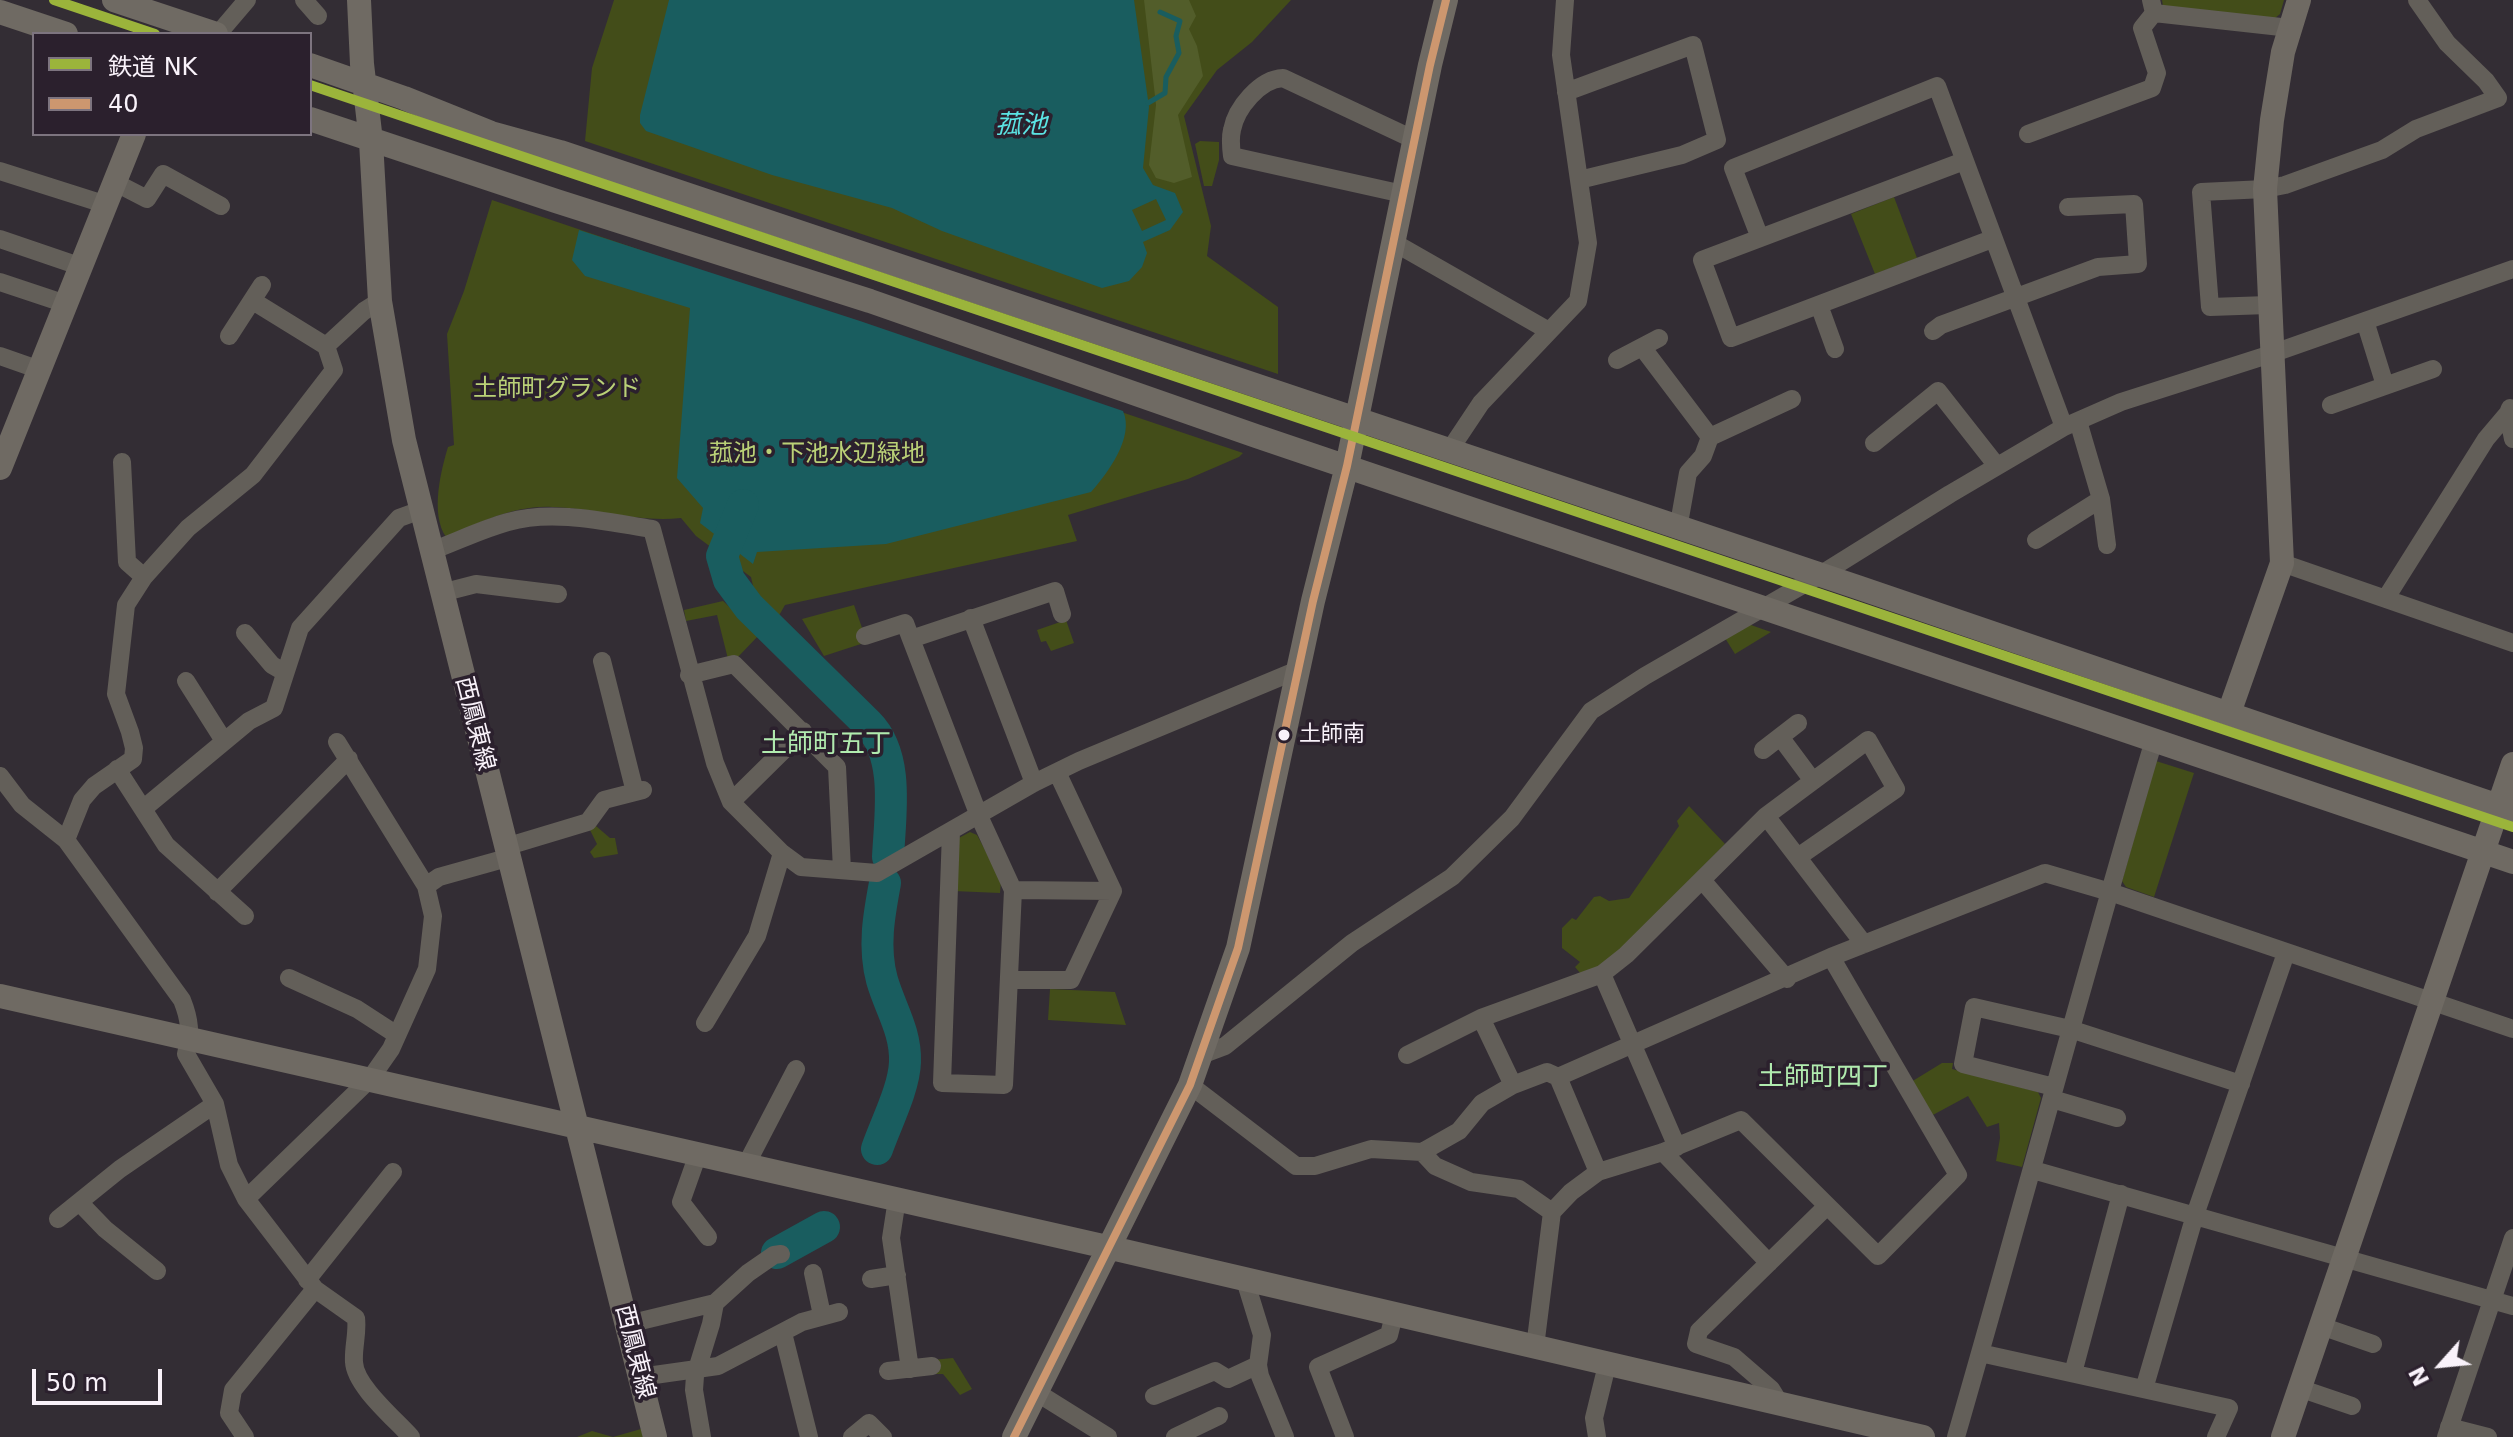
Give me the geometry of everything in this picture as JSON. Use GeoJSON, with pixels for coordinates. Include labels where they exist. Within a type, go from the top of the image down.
{"type":"FeatureCollection","features":[{"type":"Feature","properties":{"kind":"street"},"geometry":{"type":"LineString","coordinates":[[114,0],[211,32]]}},
{"type":"Feature","properties":{"kind":"street"},"geometry":{"type":"LineString","coordinates":[[219,32],[247,0]]}},
{"type":"Feature","properties":{"kind":"street"},"geometry":{"type":"LineString","coordinates":[[304,0],[318,16]]}},
{"type":"Feature","properties":{"kind":"street","name":"西鳳東線"},"geometry":{"type":"LineString","coordinates":[[359,0],[380,301],[404,440],[655,1437]]}},
{"type":"Feature","properties":{"kind":"street"},"geometry":{"type":"LineString","coordinates":[[1014,1437],[1190,1085],[1238,948],[1313,601],[1347,466],[1446,0]]}},
{"type":"Feature","properties":{"kind":"street"},"geometry":{"type":"LineString","coordinates":[[1449,451],[1481,403],[1578,301],[1588,243],[1561,55],[1565,3],[1584,0]]}},
{"type":"Feature","properties":{"kind":"street"},"geometry":{"type":"LineString","coordinates":[[2229,713],[2282,563],[2265,189],[2283,52],[2299,0]]}},
{"type":"Feature","properties":{"kind":"street"},"geometry":{"type":"LineString","coordinates":[[2268,305],[2210,307],[2201,192],[2285,185],[2382,150],[2416,129],[2498,98],[2486,81],[2447,43],[2417,0]]}},
{"type":"Feature","properties":{"kind":"street"},"geometry":{"type":"LineString","coordinates":[[2028,134],[2152,88],[2157,73],[2142,28],[2152,7],[2290,28]]}},
{"type":"Feature","properties":{"kind":"street"},"geometry":{"type":"LineString","coordinates":[[0,12],[60,32]]}},
{"type":"Feature","properties":{"kind":"street"},"geometry":{"type":"LineString","coordinates":[[1566,92],[1693,45],[1717,140],[1682,155],[1579,180]]}},
{"type":"Feature","properties":{"kind":"street"},"geometry":{"type":"LineString","coordinates":[[312,66],[491,133],[560,152],[1357,419],[2506,809]]}},
{"type":"Feature","properties":{"kind":"street"},"geometry":{"type":"LineString","coordinates":[[1403,194],[1232,156],[1232,130],[1250,96],[1272,80],[1283,78],[1415,140]]}},
{"type":"Feature","properties":{"kind":"street"},"geometry":{"type":"LineString","coordinates":[[1760,238],[1733,168],[1937,86],[1992,239],[2101,499],[2107,545]]}},
{"type":"Feature","properties":{"kind":"street"},"geometry":{"type":"LineString","coordinates":[[312,120],[870,301],[1761,608],[2513,862]]}},
{"type":"Feature","properties":{"kind":"street"},"geometry":{"type":"LineString","coordinates":[[0,468],[133,136]]}},
{"type":"Feature","properties":{"kind":"street"},"geometry":{"type":"LineString","coordinates":[[1964,161],[1702,260],[1731,338],[1992,239]]}},
{"type":"Feature","properties":{"kind":"street"},"geometry":{"type":"LineString","coordinates":[[0,171],[147,199],[163,174],[221,206]]}},
{"type":"Feature","properties":{"kind":"street"},"geometry":{"type":"LineString","coordinates":[[1933,331],[1941,325],[2098,267],[2138,264],[2134,204],[2068,207]]}},
{"type":"Feature","properties":{"kind":"street"},"geometry":{"type":"LineString","coordinates":[[0,239],[82,267]]}},
{"type":"Feature","properties":{"kind":"street"},"geometry":{"type":"LineString","coordinates":[[1393,242],[1549,331]]}},
{"type":"Feature","properties":{"kind":"street"},"geometry":{"type":"LineString","coordinates":[[1201,1055],[1225,1046],[1352,943],[1452,877],[1512,818],[1591,711],[1997,466],[2071,424],[2121,402],[2271,354],[2513,269]]}},
{"type":"Feature","properties":{"kind":"street"},"geometry":{"type":"LineString","coordinates":[[0,282],[66,304]]}},
{"type":"Feature","properties":{"kind":"street"},"geometry":{"type":"LineString","coordinates":[[66,840],[82,800],[94,786],[133,759],[132,740],[116,694],[126,605],[144,577],[188,528],[253,475],[334,370],[326,346],[258,293],[229,336]]}},
{"type":"Feature","properties":{"kind":"street"},"geometry":{"type":"LineString","coordinates":[[326,346],[364,311],[380,301]]}},
{"type":"Feature","properties":{"kind":"street"},"geometry":{"type":"LineString","coordinates":[[1819,305],[1835,349]]}},
{"type":"Feature","properties":{"kind":"street"},"geometry":{"type":"LineString","coordinates":[[2365,321],[2385,385]]}},
{"type":"Feature","properties":{"kind":"street"},"geometry":{"type":"LineString","coordinates":[[1617,360],[1650,342],[1710,437]]}},
{"type":"Feature","properties":{"kind":"street"},"geometry":{"type":"LineString","coordinates":[[0,356],[40,370]]}},
{"type":"Feature","properties":{"kind":"street"},"geometry":{"type":"LineString","coordinates":[[2331,405],[2433,369]]}},
{"type":"Feature","properties":{"kind":"street"},"geometry":{"type":"LineString","coordinates":[[1874,443],[1938,391],[1997,466]]}},
{"type":"Feature","properties":{"kind":"street"},"geometry":{"type":"LineString","coordinates":[[1678,529],[1688,473],[1703,456],[1710,437],[1792,399]]}},
{"type":"Feature","properties":{"kind":"street"},"geometry":{"type":"LineString","coordinates":[[2386,598],[2486,439],[2510,407]]}},
{"type":"Feature","properties":{"kind":"street"},"geometry":{"type":"LineString","coordinates":[[2510,407],[2513,439]]}},
{"type":"Feature","properties":{"kind":"street"},"geometry":{"type":"LineString","coordinates":[[122,462],[127,562],[144,577]]}},
{"type":"Feature","properties":{"kind":"street"},"geometry":{"type":"LineString","coordinates":[[2036,540],[2101,499]]}},
{"type":"Feature","properties":{"kind":"street"},"geometry":{"type":"LineString","coordinates":[[143,809],[249,721],[274,708],[300,628],[399,518],[421,510]]}},
{"type":"Feature","properties":{"kind":"street"},"geometry":{"type":"LineString","coordinates":[[431,551],[508,522],[536,517],[652,529],[689,675],[715,763],[731,802],[782,853],[801,867],[877,873],[1034,783],[1300,669]]}},
{"type":"Feature","properties":{"kind":"street"},"geometry":{"type":"LineString","coordinates":[[2282,563],[2513,643]]}},
{"type":"Feature","properties":{"kind":"street"},"geometry":{"type":"LineString","coordinates":[[441,593],[476,584],[558,594]]}},
{"type":"Feature","properties":{"kind":"street"},"geometry":{"type":"LineString","coordinates":[[911,639],[1055,591],[1062,614]]}},
{"type":"Feature","properties":{"kind":"street"},"geometry":{"type":"LineString","coordinates":[[971,618],[1034,783]]}},
{"type":"Feature","properties":{"kind":"street"},"geometry":{"type":"LineString","coordinates":[[865,636],[905,623],[979,816],[1013,890],[1004,1085],[942,1083],[951,832]]}},
{"type":"Feature","properties":{"kind":"street"},"geometry":{"type":"LineString","coordinates":[[245,633],[272,665],[284,672]]}},
{"type":"Feature","properties":{"kind":"street"},"geometry":{"type":"LineString","coordinates":[[426,886],[439,877],[588,822],[604,800],[639,791],[602,661]]}},
{"type":"Feature","properties":{"kind":"street"},"geometry":{"type":"LineString","coordinates":[[689,675],[734,664],[837,767],[842,870]]}},
{"type":"Feature","properties":{"kind":"street"},"geometry":{"type":"LineString","coordinates":[[186,681],[224,741]]}},
{"type":"Feature","properties":{"kind":"street"},"geometry":{"type":"LineString","coordinates":[[1763,750],[1798,723]]}},
{"type":"Feature","properties":{"kind":"street"},"geometry":{"type":"LineString","coordinates":[[731,802],[803,731]]}},
{"type":"Feature","properties":{"kind":"street"},"geometry":{"type":"LineString","coordinates":[[1781,738],[1813,781]]}},
{"type":"Feature","properties":{"kind":"street"},"geometry":{"type":"LineString","coordinates":[[1407,1055],[1481,1018],[1602,974],[1626,955],[1766,816],[1868,740],[1896,789],[1798,857]]}},
{"type":"Feature","properties":{"kind":"street"},"geometry":{"type":"LineString","coordinates":[[1956,1437],[2154,740]]}},
{"type":"Feature","properties":{"kind":"street"},"geometry":{"type":"LineString","coordinates":[[246,1199],[370,1079],[391,1049],[427,969],[433,916],[426,886],[337,742]]}},
{"type":"Feature","properties":{"kind":"street"},"geometry":{"type":"LineString","coordinates":[[217,892],[349,759]]}},
{"type":"Feature","properties":{"kind":"street"},"geometry":{"type":"LineString","coordinates":[[2283,1437],[2481,853],[2506,809],[2513,764]]}},
{"type":"Feature","properties":{"kind":"street"},"geometry":{"type":"LineString","coordinates":[[117,769],[166,845],[245,916]]}},
{"type":"Feature","properties":{"kind":"street"},"geometry":{"type":"LineString","coordinates":[[1057,772],[1113,891]]}},
{"type":"Feature","properties":{"kind":"street"},"geometry":{"type":"LineString","coordinates":[[0,776],[22,805],[66,840],[182,1000],[190,1019],[186,1054],[215,1104],[229,1165],[246,1199],[311,1285],[356,1318],[355,1374],[411,1437]]}},
{"type":"Feature","properties":{"kind":"street"},"geometry":{"type":"LineString","coordinates":[[1766,816],[1864,944]]}},
{"type":"Feature","properties":{"kind":"street"},"geometry":{"type":"LineString","coordinates":[[705,1023],[757,936],[782,853]]}},
{"type":"Feature","properties":{"kind":"street"},"geometry":{"type":"LineString","coordinates":[[1558,1077],[1787,979],[1831,957],[2045,873],[2110,892],[2513,1029]]}},
{"type":"Feature","properties":{"kind":"street"},"geometry":{"type":"LineString","coordinates":[[1702,880],[1787,979]]}},
{"type":"Feature","properties":{"kind":"street"},"geometry":{"type":"LineString","coordinates":[[1013,890],[1113,891]]}},
{"type":"Feature","properties":{"kind":"street"},"geometry":{"type":"LineString","coordinates":[[1009,980],[1071,980],[1113,891]]}},
{"type":"Feature","properties":{"kind":"street"},"geometry":{"type":"LineString","coordinates":[[2144,1389],[2195,1215],[2286,953]]}},
{"type":"Feature","properties":{"kind":"street"},"geometry":{"type":"LineString","coordinates":[[1535,1347],[1552,1212],[1571,1192],[1598,1172],[1670,1149],[1741,1120],[1878,1256],[1958,1175],[1831,957]]}},
{"type":"Feature","properties":{"kind":"street"},"geometry":{"type":"LineString","coordinates":[[1602,974],[1632,1043],[1670,1149],[1769,1263]]}},
{"type":"Feature","properties":{"kind":"street"},"geometry":{"type":"LineString","coordinates":[[289,978],[357,1009],[397,1035]]}},
{"type":"Feature","properties":{"kind":"street"},"geometry":{"type":"LineString","coordinates":[[0,996],[1779,1402],[1845,1428],[1923,1437]]}},
{"type":"Feature","properties":{"kind":"street"},"geometry":{"type":"LineString","coordinates":[[2117,1118],[2053,1093],[1963,1064],[1974,1007],[2070,1029],[2241,1084]]}},
{"type":"Feature","properties":{"kind":"street"},"geometry":{"type":"LineString","coordinates":[[1481,1018],[1513,1085]]}},
{"type":"Feature","properties":{"kind":"street"},"geometry":{"type":"LineString","coordinates":[[746,1165],[796,1069]]}},
{"type":"Feature","properties":{"kind":"street"},"geometry":{"type":"LineString","coordinates":[[1190,1085],[1296,1166],[1315,1166],[1371,1149],[1422,1152],[1459,1131],[1482,1103],[1513,1085],[1547,1072],[1558,1077],[1598,1172]]}},
{"type":"Feature","properties":{"kind":"street"},"geometry":{"type":"LineString","coordinates":[[58,1219],[120,1169],[215,1104]]}},
{"type":"Feature","properties":{"kind":"street"},"geometry":{"type":"LineString","coordinates":[[1422,1152],[1435,1166],[1471,1182],[1519,1189],[1552,1212]]}},
{"type":"Feature","properties":{"kind":"street"},"geometry":{"type":"LineString","coordinates":[[698,1154],[681,1202],[708,1237]]}},
{"type":"Feature","properties":{"kind":"street"},"geometry":{"type":"LineString","coordinates":[[2033,1170],[2513,1306]]}},
{"type":"Feature","properties":{"kind":"street"},"geometry":{"type":"LineString","coordinates":[[245,1437],[229,1413],[233,1390],[393,1172]]}},
{"type":"Feature","properties":{"kind":"street"},"geometry":{"type":"LineString","coordinates":[[2073,1373],[2121,1194]]}},
{"type":"Feature","properties":{"kind":"street"},"geometry":{"type":"LineString","coordinates":[[897,1199],[891,1238],[910,1369]]}},
{"type":"Feature","properties":{"kind":"street"},"geometry":{"type":"LineString","coordinates":[[79,1202],[105,1229],[157,1271]]}},
{"type":"Feature","properties":{"kind":"street"},"geometry":{"type":"LineString","coordinates":[[1779,1402],[1771,1389],[1734,1357],[1696,1344],[1699,1331],[1827,1206]]}},
{"type":"Feature","properties":{"kind":"street"},"geometry":{"type":"LineString","coordinates":[[2488,1437],[2448,1432],[2513,1238]]}},
{"type":"Feature","properties":{"kind":"street"},"geometry":{"type":"LineString","coordinates":[[628,1324],[715,1303],[748,1273],[774,1255],[781,1254]]}},
{"type":"Feature","properties":{"kind":"street"},"geometry":{"type":"LineString","coordinates":[[640,1377],[718,1366],[831,1313],[813,1273]]}},
{"type":"Feature","properties":{"kind":"street"},"geometry":{"type":"LineString","coordinates":[[871,1279],[897,1275]]}},
{"type":"Feature","properties":{"kind":"street"},"geometry":{"type":"LineString","coordinates":[[1245,1280],[1262,1335],[1258,1365],[1285,1437]]}},
{"type":"Feature","properties":{"kind":"street"},"geometry":{"type":"LineString","coordinates":[[702,1437],[694,1390],[696,1368],[715,1303]]}},
{"type":"Feature","properties":{"kind":"street"},"geometry":{"type":"LineString","coordinates":[[1345,1437],[1318,1367],[1389,1335],[1394,1315]]}},
{"type":"Feature","properties":{"kind":"street"},"geometry":{"type":"LineString","coordinates":[[2321,1326],[2373,1344]]}},
{"type":"Feature","properties":{"kind":"street"},"geometry":{"type":"LineString","coordinates":[[783,1333],[809,1437]]}},
{"type":"Feature","properties":{"kind":"street"},"geometry":{"type":"LineString","coordinates":[[1980,1353],[2229,1408],[2216,1437]]}},
{"type":"Feature","properties":{"kind":"street"},"geometry":{"type":"LineString","coordinates":[[1154,1396],[1215,1371],[1228,1379],[1258,1365]]}},
{"type":"Feature","properties":{"kind":"street"},"geometry":{"type":"LineString","coordinates":[[1597,1437],[1594,1418],[1607,1365]]}},
{"type":"Feature","properties":{"kind":"street"},"geometry":{"type":"LineString","coordinates":[[888,1371],[932,1366]]}},
{"type":"Feature","properties":{"kind":"street"},"geometry":{"type":"LineString","coordinates":[[2299,1388],[2352,1406]]}},
{"type":"Feature","properties":{"kind":"street"},"geometry":{"type":"LineString","coordinates":[[1036,1392],[1108,1437]]}},
{"type":"Feature","properties":{"kind":"street"},"geometry":{"type":"LineString","coordinates":[[1175,1437],[1219,1416]]}},
{"type":"Feature","properties":{"kind":"street"},"geometry":{"type":"LineString","coordinates":[[852,1437],[869,1423],[883,1437]]}},
{"type":"Feature","properties":{"kind":"green space","name":"菰池"},"geometry":{"type":"Polygon","coordinates":[[[614,0],[1291,0],[1252,42],[1217,70],[1184,116],[1211,226],[1207,256],[1278,307],[1278,374],[585,141],[592,68],[614,0]]]}},
{"type":"Feature","properties":{"kind":"green space"},"geometry":{"type":"Polygon","coordinates":[[[1144,0],[1189,0],[1196,16],[1189,29],[1197,46],[1203,76],[1178,115],[1192,177],[1174,183],[1156,178],[1149,165],[1156,105],[1144,0]]]}},
{"type":"Feature","properties":{"kind":"green space"},"geometry":{"type":"Polygon","coordinates":[[[2162,0],[2284,0],[2280,14],[2274,19],[2163,6],[2162,0]]]}},
{"type":"Feature","properties":{"kind":"green space"},"geometry":{"type":"Polygon","coordinates":[[[1200,141],[1219,142],[1219,160],[1212,186],[1204,186],[1195,144],[1200,141]]]}},
{"type":"Feature","properties":{"kind":"green space"},"geometry":{"type":"Polygon","coordinates":[[[1894,197],[1917,258],[1875,274],[1851,214],[1894,197]]]}},
{"type":"Feature","properties":{"kind":"green space","name":"菰池・下池水辺緑地"},"geometry":{"type":"Polygon","coordinates":[[[492,200],[1243,453],[1188,479],[1068,515],[1077,541],[785,605],[777,619],[754,590],[751,577],[696,536],[681,518],[649,519],[538,507],[498,516],[446,537],[441,527],[438,504],[445,457],[448,447],[454,445],[447,334],[464,291],[492,200]]]}},
{"type":"Feature","properties":{"kind":"green space"},"geometry":{"type":"Polygon","coordinates":[[[723,601],[759,635],[737,658],[728,659],[717,615],[686,621],[684,610],[723,601]]]}},
{"type":"Feature","properties":{"kind":"green space"},"geometry":{"type":"Polygon","coordinates":[[[854,605],[867,642],[824,656],[802,619],[854,605]]]}},
{"type":"Feature","properties":{"kind":"green space"},"geometry":{"type":"Polygon","coordinates":[[[1066,620],[1074,643],[1051,651],[1046,641],[1041,642],[1037,630],[1066,620]]]}},
{"type":"Feature","properties":{"kind":"green space"},"geometry":{"type":"Polygon","coordinates":[[[1748,624],[1771,632],[1735,654],[1725,638],[1748,624]]]}},
{"type":"Feature","properties":{"kind":"green space"},"geometry":{"type":"Polygon","coordinates":[[[2156,761],[2194,773],[2154,897],[2126,887],[2122,881],[2156,761]]]}},
{"type":"Feature","properties":{"kind":"green space"},"geometry":{"type":"Polygon","coordinates":[[[1689,806],[1725,844],[1606,965],[1581,974],[1575,967],[1580,962],[1562,948],[1562,928],[1572,918],[1576,920],[1594,897],[1600,896],[1609,901],[1629,898],[1679,826],[1677,821],[1689,806]]]}},
{"type":"Feature","properties":{"kind":"green space"},"geometry":{"type":"Polygon","coordinates":[[[596,826],[610,838],[615,838],[618,854],[594,858],[590,852],[597,844],[590,830],[596,826]]]}},
{"type":"Feature","properties":{"kind":"green space"},"geometry":{"type":"Polygon","coordinates":[[[970,832],[977,835],[1001,880],[1000,893],[953,891],[955,840],[970,832]]]}},
{"type":"Feature","properties":{"kind":"green space"},"geometry":{"type":"Polygon","coordinates":[[[1050,989],[1115,992],[1126,1025],[1048,1020],[1050,989]]]}},
{"type":"Feature","properties":{"kind":"green space"},"geometry":{"type":"Polygon","coordinates":[[[1942,1063],[1953,1063],[1952,1069],[2038,1092],[2041,1098],[2022,1167],[1996,1161],[1999,1123],[1987,1127],[1968,1096],[1931,1116],[1911,1082],[1942,1063]]]}},
{"type":"Feature","properties":{"kind":"green space"},"geometry":{"type":"Polygon","coordinates":[[[953,1358],[972,1389],[960,1395],[943,1374],[933,1374],[932,1360],[953,1358]]]}},
{"type":"Feature","properties":{"kind":"green space"},"geometry":{"type":"Polygon","coordinates":[[[641,1429],[643,1437],[613,1437],[641,1429]]]}},
{"type":"Feature","properties":{"kind":"green space"},"geometry":{"type":"Polygon","coordinates":[[[592,1431],[613,1437],[577,1437],[592,1431]]]}},
{"type":"Feature","properties":{"kind":"water","name":"菰池"},"geometry":{"type":"Polygon","coordinates":[[[669,0],[1134,0],[1149,107],[1143,168],[1153,185],[1175,193],[1183,212],[1170,230],[1143,242],[1147,253],[1142,267],[1129,281],[1102,288],[942,231],[892,208],[772,175],[646,131],[640,123],[669,0]],[[1156,199],[1132,210],[1142,231],[1166,220],[1156,199]]]}},
{"type":"Feature","properties":{"kind":"water"},"geometry":{"type":"Polygon","coordinates":[[[579,230],[1123,411],[1125,432],[1118,454],[1091,492],[886,544],[757,552],[753,564],[700,523],[703,508],[677,478],[690,308],[585,276],[572,260],[579,230]]]}},
{"type":"Feature","properties":{"kind":"waterway"},"geometry":{"type":"LineString","coordinates":[[1148,103],[1165,93],[1166,77],[1179,53],[1176,36],[1180,21],[1160,12]]}},
{"type":"Feature","properties":{"kind":"waterway"},"geometry":{"type":"LineString","coordinates":[[743,505],[722,556],[729,580],[749,607],[878,737],[885,752],[891,787],[888,857]]}},
{"type":"Feature","properties":{"kind":"waterway"},"geometry":{"type":"LineString","coordinates":[[877,1149],[898,1095],[905,1062],[903,1040],[882,980],[878,955],[879,919],[885,883]]}},
{"type":"Feature","properties":{"kind":"waterway"},"geometry":{"type":"LineString","coordinates":[[777,1253],[824,1227]]}},
{"type":"Feature","properties":{"kind":"rail line","name":"NK"},"geometry":{"type":"LineString","coordinates":[[54,0],[149,32]]}},
{"type":"Feature","properties":{"kind":"rail line","name":"NK"},"geometry":{"type":"LineString","coordinates":[[312,86],[2513,827]]}},
{"type":"Feature","properties":{"kind":"transit line","name":"40"},"geometry":{"type":"LineString","coordinates":[[1014,1437],[1190,1085],[1238,948],[1313,601],[1347,466],[1446,0]]}},
{"type":"Feature","properties":{"kind":"place","name":"土師南"},"geometry":{"type":"Point","coordinates":[1284,735]}},
{"type":"Feature","properties":{"kind":"district","name":"土師町五丁"},"geometry":{"type":"Point","coordinates":[826,745]}},
{"type":"Feature","properties":{"kind":"district","name":"土師町四丁"},"geometry":{"type":"Point","coordinates":[1823,1078]}},
{"type":"Feature","properties":{"kind":"park label","name":"土師町グランド"},"geometry":{"type":"Point","coordinates":[557,390]}}]}
